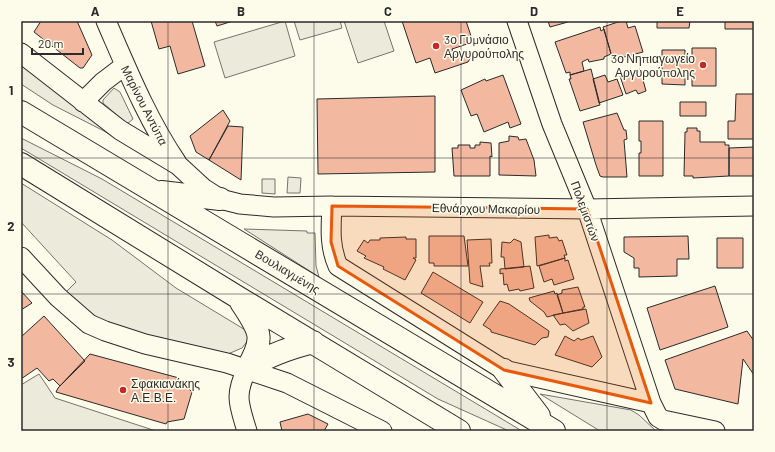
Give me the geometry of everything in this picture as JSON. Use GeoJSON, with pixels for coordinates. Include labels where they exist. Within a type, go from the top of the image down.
{"type":"FeatureCollection","features":[{"type":"Feature","properties":{"kind":"main road","name":"Βουλιαγμένης"},"geometry":{"type":"LineString","coordinates":[[21,112],[550,428]]}},
{"type":"Feature","properties":{"kind":"main road"},"geometry":{"type":"LineString","coordinates":[[21,164],[238,298],[313,342],[441,425],[459,431]]}},
{"type":"Feature","properties":{"kind":"main road"},"geometry":{"type":"LineString","coordinates":[[155,192],[220,199]]}},
{"type":"Feature","properties":{"kind":"main road"},"geometry":{"type":"LineString","coordinates":[[238,298],[257,327],[260,340],[257,352],[247,369]]}},
{"type":"Feature","properties":{"kind":"main road"},"geometry":{"type":"LineString","coordinates":[[247,369],[261,359],[287,348],[313,342]]}},
{"type":"Feature","properties":{"kind":"main road"},"geometry":{"type":"LineString","coordinates":[[504,370],[550,428]]}},
{"type":"Feature","properties":{"kind":"street","name":"Μαρίνου Αντύπα"},"geometry":{"type":"LineString","coordinates":[[106,21],[124,66],[166,148],[178,165]]}},
{"type":"Feature","properties":{"kind":"street","name":"Πολεμιστών"},"geometry":{"type":"LineString","coordinates":[[517,21],[552,124],[587,209],[651,403],[658,417],[663,420],[715,431]]}},
{"type":"Feature","properties":{"kind":"street"},"geometry":{"type":"LineString","coordinates":[[21,53],[83,102],[139,143],[178,165],[194,180],[220,199]]}},
{"type":"Feature","properties":{"kind":"street"},"geometry":{"type":"LineString","coordinates":[[83,102],[103,82],[124,66]]}},
{"type":"Feature","properties":{"kind":"street","name":"Εθνάρχου Μακαρίου"},"geometry":{"type":"LineString","coordinates":[[220,199],[240,204],[274,207],[332,206],[587,209],[754,206]]}},
{"type":"Feature","properties":{"kind":"street"},"geometry":{"type":"LineString","coordinates":[[332,206],[331,242],[333,255],[338,266],[504,370],[651,403]]}},
{"type":"Feature","properties":{"kind":"street"},"geometry":{"type":"LineString","coordinates":[[21,257],[58,297],[89,324],[105,331],[145,344],[247,369],[287,383],[382,431]]}},
{"type":"Feature","properties":{"kind":"street"},"geometry":{"type":"LineString","coordinates":[[247,369],[240,383],[238,396],[247,431]]}},
{"type":"Feature","properties":{"kind":"highlighted area"},"geometry":{"type":"Polygon","coordinates":[[[332,206],[587,209],[651,403],[504,370],[338,266],[331,242],[332,206]]]}},
{"type":"Feature","properties":{"kind":"shaded area"},"geometry":{"type":"Polygon","coordinates":[[[285,21],[295,56],[225,78],[214,42],[285,21]]]}},
{"type":"Feature","properties":{"kind":"shaded area"},"geometry":{"type":"Polygon","coordinates":[[[294,21],[340,21],[342,28],[300,40],[294,21]]]}},
{"type":"Feature","properties":{"kind":"shaded area"},"geometry":{"type":"Polygon","coordinates":[[[344,21],[384,21],[394,51],[358,63],[344,21]]]}},
{"type":"Feature","properties":{"kind":"shaded area"},"geometry":{"type":"Polygon","coordinates":[[[21,58],[163,166],[104,131],[53,105],[21,84],[21,58]]]}},
{"type":"Feature","properties":{"kind":"shaded area"},"geometry":{"type":"Polygon","coordinates":[[[114,88],[120,92],[133,119],[127,124],[103,103],[103,100],[114,88]]]}},
{"type":"Feature","properties":{"kind":"shaded area"},"geometry":{"type":"Polygon","coordinates":[[[21,138],[102,179],[522,431],[509,431],[438,399],[21,148],[21,138]]]}},
{"type":"Feature","properties":{"kind":"shaded area"},"geometry":{"type":"Polygon","coordinates":[[[288,177],[301,178],[300,193],[287,193],[288,177]]]}},
{"type":"Feature","properties":{"kind":"shaded area"},"geometry":{"type":"Polygon","coordinates":[[[262,179],[275,179],[275,194],[262,193],[262,179]]]}},
{"type":"Feature","properties":{"kind":"shaded area"},"geometry":{"type":"Polygon","coordinates":[[[21,183],[112,240],[176,288],[247,331],[249,339],[242,348],[228,354],[135,336],[88,318],[63,295],[76,282],[21,222],[21,183]]]}},
{"type":"Feature","properties":{"kind":"shaded area"},"geometry":{"type":"Polygon","coordinates":[[[244,229],[307,231],[307,233],[315,233],[316,266],[319,277],[244,229]]]}},
{"type":"Feature","properties":{"kind":"shaded area"},"geometry":{"type":"Polygon","coordinates":[[[39,374],[55,398],[156,431],[21,431],[21,385],[39,374]]]}},
{"type":"Feature","properties":{"kind":"shaded area"},"geometry":{"type":"Polygon","coordinates":[[[540,394],[631,410],[639,415],[656,431],[600,431],[540,394]]]}},
{"type":"Feature","properties":{"kind":"building"},"geometry":{"type":"Polygon","coordinates":[[[41,21],[77,21],[92,55],[83,68],[80,68],[34,32],[41,21]]]}},
{"type":"Feature","properties":{"kind":"building"},"geometry":{"type":"Polygon","coordinates":[[[151,21],[192,21],[205,66],[178,74],[170,46],[159,49],[151,21]]]}},
{"type":"Feature","properties":{"kind":"building"},"geometry":{"type":"Polygon","coordinates":[[[215,21],[233,21],[217,26],[215,21]]]}},
{"type":"Feature","properties":{"kind":"building","name":"3ο Γυμνάσιο Αργυρούπολης"},"geometry":{"type":"Polygon","coordinates":[[[402,21],[466,21],[473,42],[452,49],[454,55],[465,51],[469,53],[471,57],[468,62],[435,73],[430,58],[416,63],[402,21]]]}},
{"type":"Feature","properties":{"kind":"building"},"geometry":{"type":"Polygon","coordinates":[[[548,21],[568,21],[568,22],[550,27],[548,21]]]}},
{"type":"Feature","properties":{"kind":"building"},"geometry":{"type":"Polygon","coordinates":[[[621,21],[626,21],[628,28],[635,26],[643,52],[613,60],[603,27],[621,21]]]}},
{"type":"Feature","properties":{"kind":"building"},"geometry":{"type":"Polygon","coordinates":[[[657,21],[690,21],[689,28],[657,28],[657,21]]]}},
{"type":"Feature","properties":{"kind":"building"},"geometry":{"type":"Polygon","coordinates":[[[725,21],[754,21],[754,29],[725,29],[725,21]]]}},
{"type":"Feature","properties":{"kind":"building"},"geometry":{"type":"Polygon","coordinates":[[[600,27],[601,31],[604,29],[611,54],[604,57],[604,59],[589,62],[588,59],[582,62],[584,71],[570,75],[570,72],[566,73],[555,42],[600,27]]]}},
{"type":"Feature","properties":{"kind":"building"},"geometry":{"type":"Polygon","coordinates":[[[692,48],[716,48],[716,86],[692,86],[692,76],[685,76],[685,85],[662,84],[662,50],[685,50],[685,58],[692,58],[692,48]]]}},
{"type":"Feature","properties":{"kind":"building"},"geometry":{"type":"Polygon","coordinates":[[[591,69],[600,105],[580,111],[569,79],[571,79],[570,75],[591,69]]]}},
{"type":"Feature","properties":{"kind":"building"},"geometry":{"type":"Polygon","coordinates":[[[640,69],[646,91],[638,94],[636,90],[626,94],[620,76],[640,69]]]}},
{"type":"Feature","properties":{"kind":"building"},"geometry":{"type":"Polygon","coordinates":[[[503,75],[521,124],[510,128],[508,122],[484,132],[477,114],[471,116],[461,90],[485,79],[486,81],[503,75]]]}},
{"type":"Feature","properties":{"kind":"building"},"geometry":{"type":"Polygon","coordinates":[[[605,75],[608,82],[617,79],[623,95],[599,103],[593,79],[605,75]]]}},
{"type":"Feature","properties":{"kind":"building"},"geometry":{"type":"Polygon","coordinates":[[[736,94],[754,94],[754,139],[728,139],[728,121],[735,121],[736,94]]]}},
{"type":"Feature","properties":{"kind":"building"},"geometry":{"type":"Polygon","coordinates":[[[435,96],[435,172],[318,174],[317,99],[435,96]]]}},
{"type":"Feature","properties":{"kind":"building"},"geometry":{"type":"Polygon","coordinates":[[[680,102],[706,102],[706,116],[680,116],[680,102]]]}},
{"type":"Feature","properties":{"kind":"building"},"geometry":{"type":"Polygon","coordinates":[[[223,110],[230,121],[209,160],[196,152],[190,136],[223,110]]]}},
{"type":"Feature","properties":{"kind":"building"},"geometry":{"type":"Polygon","coordinates":[[[617,113],[624,130],[626,130],[627,139],[624,140],[627,177],[603,177],[600,176],[596,165],[583,122],[617,113]]]}},
{"type":"Feature","properties":{"kind":"building"},"geometry":{"type":"Polygon","coordinates":[[[639,121],[663,121],[663,176],[639,176],[639,153],[641,153],[641,141],[639,141],[639,121]]]}},
{"type":"Feature","properties":{"kind":"building"},"geometry":{"type":"Polygon","coordinates":[[[228,126],[243,127],[241,180],[209,160],[228,126]]]}},
{"type":"Feature","properties":{"kind":"building"},"geometry":{"type":"Polygon","coordinates":[[[687,128],[697,128],[697,131],[700,131],[700,142],[725,142],[725,145],[729,145],[729,176],[693,178],[693,176],[684,176],[685,132],[687,132],[687,128]]]}},
{"type":"Feature","properties":{"kind":"building"},"geometry":{"type":"Polygon","coordinates":[[[509,136],[518,137],[519,140],[526,139],[534,160],[536,176],[499,175],[499,143],[509,141],[509,136]]]}},
{"type":"Feature","properties":{"kind":"building"},"geometry":{"type":"Polygon","coordinates":[[[480,142],[491,143],[492,157],[490,156],[490,176],[454,176],[452,148],[458,148],[458,145],[470,145],[470,148],[475,148],[475,145],[480,145],[480,142]]]}},
{"type":"Feature","properties":{"kind":"building"},"geometry":{"type":"Polygon","coordinates":[[[754,147],[754,176],[729,176],[729,148],[754,147]]]}},
{"type":"Feature","properties":{"kind":"building"},"geometry":{"type":"Polygon","coordinates":[[[549,235],[549,238],[557,237],[559,241],[562,240],[567,255],[564,255],[565,258],[537,266],[535,237],[549,235]]]}},
{"type":"Feature","properties":{"kind":"building"},"geometry":{"type":"Polygon","coordinates":[[[429,236],[464,236],[468,266],[434,266],[434,263],[429,263],[429,236]]]}},
{"type":"Feature","properties":{"kind":"building"},"geometry":{"type":"Polygon","coordinates":[[[688,236],[689,259],[677,259],[677,276],[639,277],[639,268],[634,268],[634,258],[624,252],[624,237],[688,236]]]}},
{"type":"Feature","properties":{"kind":"building"},"geometry":{"type":"Polygon","coordinates":[[[406,237],[406,239],[416,239],[416,258],[413,258],[416,260],[405,280],[383,269],[384,267],[364,258],[366,256],[357,251],[364,240],[368,243],[370,240],[380,240],[380,238],[406,237]]]}},
{"type":"Feature","properties":{"kind":"building"},"geometry":{"type":"Polygon","coordinates":[[[717,238],[743,238],[743,268],[717,268],[717,238]]]}},
{"type":"Feature","properties":{"kind":"building"},"geometry":{"type":"Polygon","coordinates":[[[491,239],[492,263],[489,263],[490,266],[480,266],[483,287],[470,283],[467,240],[491,239]]]}},
{"type":"Feature","properties":{"kind":"building"},"geometry":{"type":"Polygon","coordinates":[[[514,239],[521,242],[524,267],[505,269],[504,257],[501,257],[502,242],[510,243],[514,239]]]}},
{"type":"Feature","properties":{"kind":"building"},"geometry":{"type":"Polygon","coordinates":[[[565,258],[565,261],[568,260],[574,279],[554,285],[552,279],[544,282],[539,266],[565,258]]]}},
{"type":"Feature","properties":{"kind":"building"},"geometry":{"type":"Polygon","coordinates":[[[530,266],[534,288],[520,291],[519,289],[509,291],[507,284],[504,285],[503,273],[500,274],[500,269],[530,266]]]}},
{"type":"Feature","properties":{"kind":"building"},"geometry":{"type":"Polygon","coordinates":[[[433,272],[483,302],[470,323],[421,293],[433,272]]]}},
{"type":"Feature","properties":{"kind":"building"},"geometry":{"type":"Polygon","coordinates":[[[715,286],[728,327],[660,350],[647,308],[715,286]]]}},
{"type":"Feature","properties":{"kind":"building"},"geometry":{"type":"Polygon","coordinates":[[[578,287],[585,307],[583,307],[583,309],[563,313],[557,295],[562,293],[562,290],[578,287]]]}},
{"type":"Feature","properties":{"kind":"building"},"geometry":{"type":"Polygon","coordinates":[[[21,291],[32,303],[21,310],[21,291]]]}},
{"type":"Feature","properties":{"kind":"building"},"geometry":{"type":"Polygon","coordinates":[[[554,291],[555,294],[557,293],[563,313],[547,317],[544,312],[530,301],[529,298],[554,291]]]}},
{"type":"Feature","properties":{"kind":"building"},"geometry":{"type":"Polygon","coordinates":[[[500,301],[509,304],[549,331],[548,337],[542,338],[535,345],[491,332],[491,330],[483,325],[500,301]]]}},
{"type":"Feature","properties":{"kind":"building"},"geometry":{"type":"Polygon","coordinates":[[[586,309],[589,323],[573,331],[565,324],[560,325],[553,315],[586,309]]]}},
{"type":"Feature","properties":{"kind":"building"},"geometry":{"type":"Polygon","coordinates":[[[44,316],[85,361],[60,386],[53,379],[49,381],[37,368],[21,379],[21,337],[44,316]]]}},
{"type":"Feature","properties":{"kind":"building"},"geometry":{"type":"Polygon","coordinates":[[[747,331],[754,341],[754,375],[743,359],[738,404],[675,389],[665,360],[747,331]]]}},
{"type":"Feature","properties":{"kind":"building"},"geometry":{"type":"Polygon","coordinates":[[[565,336],[574,341],[578,338],[581,340],[593,336],[602,357],[592,367],[555,355],[565,336]]]}},
{"type":"Feature","properties":{"kind":"building","name":"Σφακιανάκης Α.Ε.Β.Ε."},"geometry":{"type":"Polygon","coordinates":[[[90,354],[179,378],[177,383],[186,386],[192,392],[184,419],[167,422],[166,424],[56,392],[90,354]]]}},
{"type":"Feature","properties":{"kind":"building"},"geometry":{"type":"Polygon","coordinates":[[[308,414],[328,424],[324,431],[282,431],[280,422],[308,414]]]}},
{"type":"Feature","properties":{"kind":"place","name":"3ο Γυμνάσιο Αργυρούπολης"},"geometry":{"type":"Point","coordinates":[436,46]}},
{"type":"Feature","properties":{"kind":"place","name":"3ο Νηπιαγωγείο Αργυρούπολης"},"geometry":{"type":"Point","coordinates":[703,65]}},
{"type":"Feature","properties":{"kind":"place","name":"Σφακιανάκης Α.Ε.Β.Ε."},"geometry":{"type":"Point","coordinates":[123,390]}}]}
